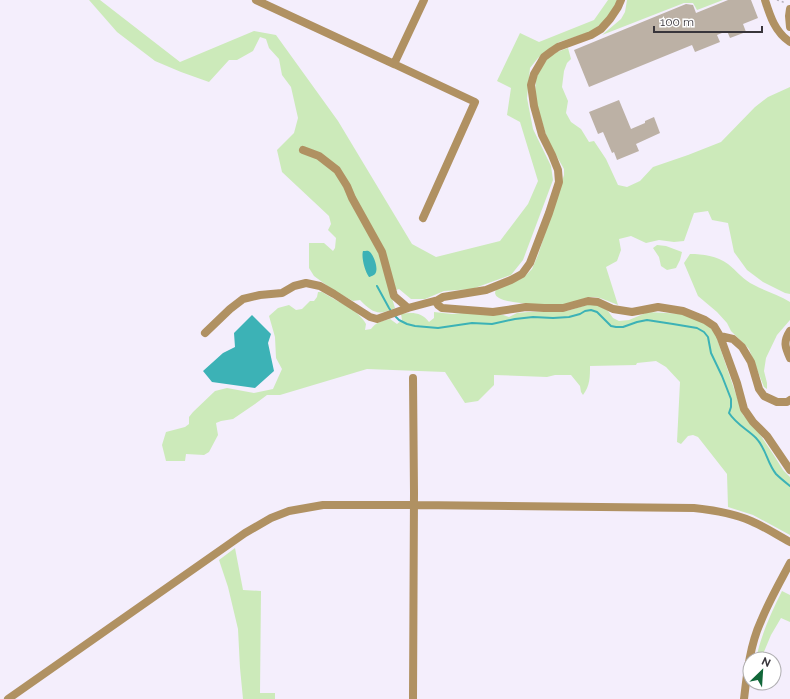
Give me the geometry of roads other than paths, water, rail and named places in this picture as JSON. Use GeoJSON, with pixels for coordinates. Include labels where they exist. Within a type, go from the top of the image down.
{"type":"FeatureCollection","features":[{"type":"Feature","properties":{"kind":"street"},"geometry":{"type":"LineString","coordinates":[[256,0],[475,102],[423,218]]}},
{"type":"Feature","properties":{"kind":"street"},"geometry":{"type":"LineString","coordinates":[[394,64],[424,0]]}},
{"type":"Feature","properties":{"kind":"street"},"geometry":{"type":"LineString","coordinates":[[206,333],[230,309],[243,299],[260,295],[282,293],[294,286],[306,283],[320,286],[370,317],[377,319],[408,308],[438,300],[443,297],[486,290],[522,274],[530,263],[549,213],[558,182],[558,170],[542,135],[534,106],[532,85],[534,74],[544,57],[558,47],[591,35],[600,29],[610,19],[621,0]]}},
{"type":"Feature","properties":{"kind":"street"},"geometry":{"type":"LineString","coordinates":[[765,0],[774,26],[784,38],[790,42]]}},
{"type":"Feature","properties":{"kind":"street"},"geometry":{"type":"LineString","coordinates":[[790,9],[788,16],[790,27]]}},
{"type":"Feature","properties":{"kind":"street"},"geometry":{"type":"LineString","coordinates":[[303,150],[319,156],[337,170],[382,252],[394,296],[408,308]]}},
{"type":"Feature","properties":{"kind":"street"},"geometry":{"type":"LineString","coordinates":[[438,300],[437,303],[442,308],[493,312],[526,307],[563,308],[588,301],[598,302],[613,309],[632,312],[658,307],[683,311],[705,320],[714,326],[720,336],[737,383],[744,409],[753,422],[767,436],[790,470]]}},
{"type":"Feature","properties":{"kind":"street"},"geometry":{"type":"LineString","coordinates":[[790,331],[785,340],[786,349],[790,358]]}},
{"type":"Feature","properties":{"kind":"street"},"geometry":{"type":"LineString","coordinates":[[720,336],[733,339],[742,347],[751,362],[759,389],[764,396],[777,402],[786,402],[790,400]]}},
{"type":"Feature","properties":{"kind":"street"},"geometry":{"type":"LineString","coordinates":[[413,378],[413,699]]}},
{"type":"Feature","properties":{"kind":"street"},"geometry":{"type":"LineString","coordinates":[[8,699],[245,533],[271,518],[290,511],[322,505],[694,508],[712,510],[750,521],[790,542]]}},
{"type":"Feature","properties":{"kind":"street"},"geometry":{"type":"LineString","coordinates":[[744,699],[747,671],[760,622],[790,563]]}},
{"type":"Feature","properties":{"kind":"water"},"geometry":{"type":"Polygon","coordinates":[[[363,251],[370,252],[376,263],[376,272],[370,277],[366,272],[363,251]]]}},
{"type":"Feature","properties":{"kind":"water"},"geometry":{"type":"Polygon","coordinates":[[[252,315],[271,334],[268,343],[274,371],[255,388],[212,382],[203,371],[223,353],[235,347],[234,333],[252,315]]]}},
{"type":"Feature","properties":{"kind":"waterway"},"geometry":{"type":"LineString","coordinates":[[377,286],[391,311]]}},
{"type":"Feature","properties":{"kind":"waterway"},"geometry":{"type":"LineString","coordinates":[[395,316],[407,324],[438,328],[472,323],[492,324],[533,317],[569,317],[591,310],[597,312],[611,326],[616,327],[623,327],[647,320],[697,328],[704,332],[708,337],[711,353],[731,399],[729,413],[735,421],[753,435],[759,442],[773,470],[790,486]]}}]}
